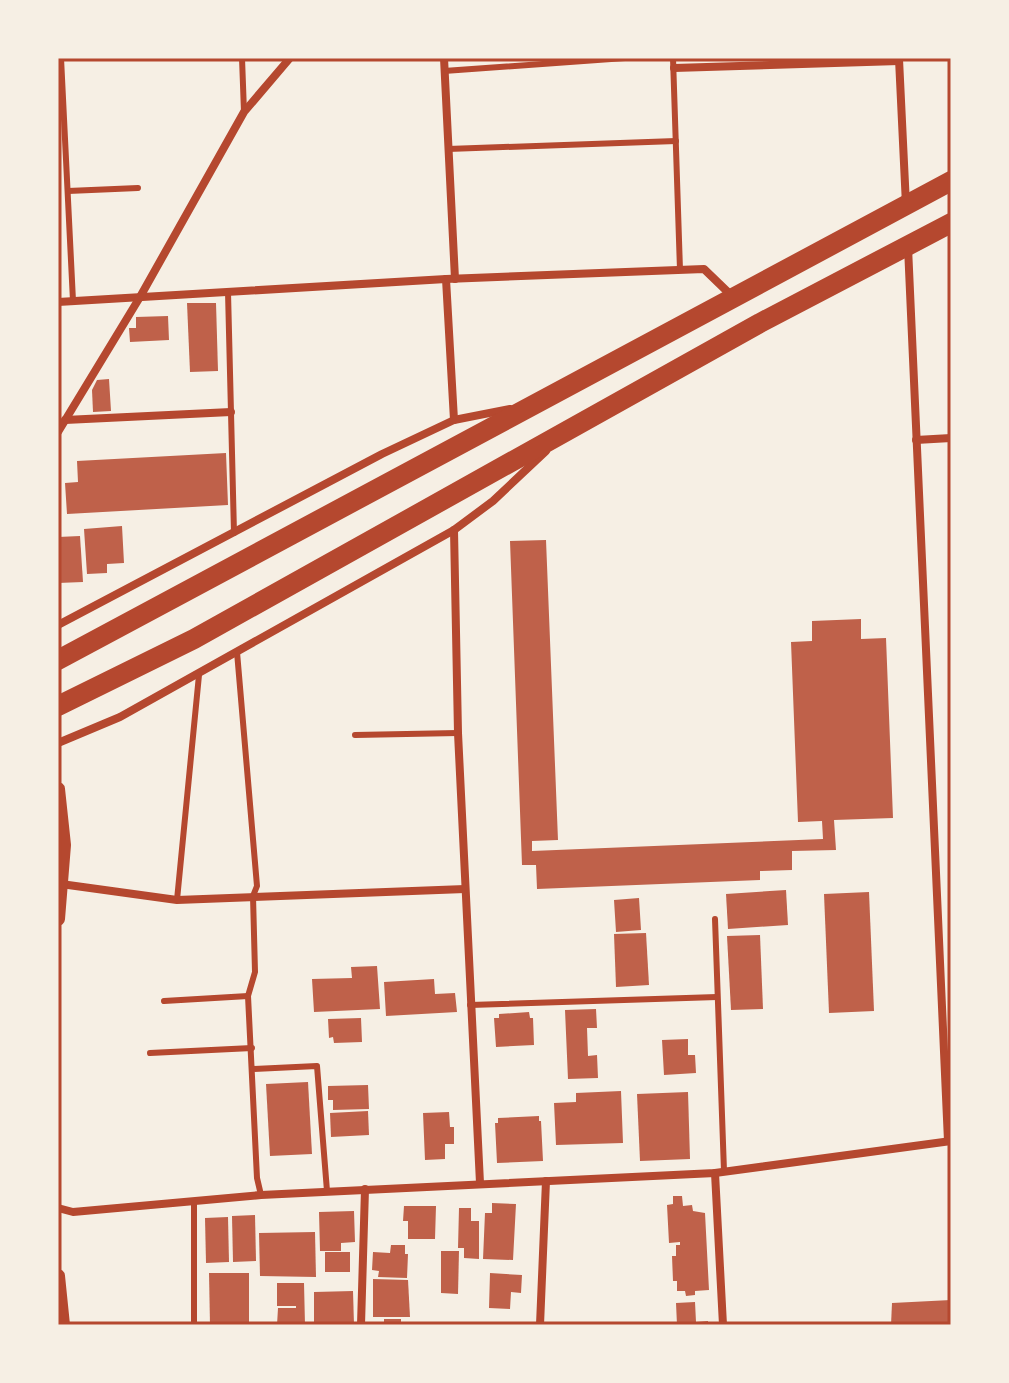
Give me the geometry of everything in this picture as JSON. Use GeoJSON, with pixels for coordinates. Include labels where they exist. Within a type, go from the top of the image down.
{"type":"FeatureCollection","features":[{"type":"Feature","properties":{"kind":"main road"},"geometry":{"type":"LineString","coordinates":[[58,660],[140,619],[951,181]]}},
{"type":"Feature","properties":{"kind":"main road"},"geometry":{"type":"LineString","coordinates":[[58,706],[194,639],[760,323],[943,231]]}},
{"type":"Feature","properties":{"kind":"street"},"geometry":{"type":"LineString","coordinates":[[58,432],[140,297],[244,112],[290,58]]}},
{"type":"Feature","properties":{"kind":"street"},"geometry":{"type":"LineString","coordinates":[[444,58],[454,420]]}},
{"type":"Feature","properties":{"kind":"street"},"geometry":{"type":"LineString","coordinates":[[674,63],[899,59],[906,205]]}},
{"type":"Feature","properties":{"kind":"street"},"geometry":{"type":"LineString","coordinates":[[58,1208],[73,1212],[261,1195],[720,1172],[950,1141],[908,247]]}},
{"type":"Feature","properties":{"kind":"street"},"geometry":{"type":"LineString","coordinates":[[58,302],[451,279],[704,269],[734,297]]}},
{"type":"Feature","properties":{"kind":"street"},"geometry":{"type":"LineString","coordinates":[[58,625],[335,478],[454,420],[534,404]]}},
{"type":"Feature","properties":{"kind":"street"},"geometry":{"type":"LineString","coordinates":[[65,420],[231,412]]}},
{"type":"Feature","properties":{"kind":"street"},"geometry":{"type":"LineString","coordinates":[[58,743],[120,717],[199,675],[454,530],[493,501],[569,429]]}},
{"type":"Feature","properties":{"kind":"street"},"geometry":{"type":"LineString","coordinates":[[916,440],[951,438]]}},
{"type":"Feature","properties":{"kind":"street"},"geometry":{"type":"LineString","coordinates":[[454,530],[458,733],[480,1183]]}},
{"type":"Feature","properties":{"kind":"street"},"geometry":{"type":"LineString","coordinates":[[58,789],[64,832],[58,919]]}},
{"type":"Feature","properties":{"kind":"street"},"geometry":{"type":"LineString","coordinates":[[61,884],[177,900],[465,889]]}},
{"type":"Feature","properties":{"kind":"street"},"geometry":{"type":"LineString","coordinates":[[720,1172],[723,1325]]}},
{"type":"Feature","properties":{"kind":"street"},"geometry":{"type":"LineString","coordinates":[[540,1325],[546,1181]]}},
{"type":"Feature","properties":{"kind":"street"},"geometry":{"type":"LineString","coordinates":[[361,1325],[365,1189]]}},
{"type":"Feature","properties":{"kind":"street"},"geometry":{"type":"LineString","coordinates":[[58,1276],[63,1325]]}},
{"type":"Feature","properties":{"kind":"lane"},"geometry":{"type":"LineString","coordinates":[[61,58],[73,301]]}},
{"type":"Feature","properties":{"kind":"lane"},"geometry":{"type":"LineString","coordinates":[[242,58],[244,112]]}},
{"type":"Feature","properties":{"kind":"lane"},"geometry":{"type":"LineString","coordinates":[[444,71],[625,58]]}},
{"type":"Feature","properties":{"kind":"lane"},"geometry":{"type":"LineString","coordinates":[[674,63],[680,270]]}},
{"type":"Feature","properties":{"kind":"lane"},"geometry":{"type":"LineString","coordinates":[[448,149],[676,141]]}},
{"type":"Feature","properties":{"kind":"lane"},"geometry":{"type":"LineString","coordinates":[[68,191],[138,188]]}},
{"type":"Feature","properties":{"kind":"lane"},"geometry":{"type":"LineString","coordinates":[[228,292],[234,533]]}},
{"type":"Feature","properties":{"kind":"lane"},"geometry":{"type":"LineString","coordinates":[[237,652],[257,886],[253,896],[255,972],[248,996],[257,1178],[261,1195]]}},
{"type":"Feature","properties":{"kind":"lane"},"geometry":{"type":"LineString","coordinates":[[177,900],[199,675]]}},
{"type":"Feature","properties":{"kind":"lane"},"geometry":{"type":"LineString","coordinates":[[355,735],[458,733]]}},
{"type":"Feature","properties":{"kind":"lane"},"geometry":{"type":"LineString","coordinates":[[715,919],[720,1172]]}},
{"type":"Feature","properties":{"kind":"lane"},"geometry":{"type":"LineString","coordinates":[[164,1001],[248,996]]}},
{"type":"Feature","properties":{"kind":"lane"},"geometry":{"type":"LineString","coordinates":[[470,1005],[717,997]]}},
{"type":"Feature","properties":{"kind":"lane"},"geometry":{"type":"LineString","coordinates":[[150,1053],[252,1048]]}},
{"type":"Feature","properties":{"kind":"lane"},"geometry":{"type":"LineString","coordinates":[[253,1069],[317,1066],[327,1191]]}},
{"type":"Feature","properties":{"kind":"lane"},"geometry":{"type":"LineString","coordinates":[[194,1200],[194,1325]]}},
{"type":"Feature","properties":{"kind":"building"},"geometry":{"type":"Polygon","coordinates":[[[187,303],[216,303],[218,371],[190,372],[187,303]]]}},
{"type":"Feature","properties":{"kind":"building"},"geometry":{"type":"Polygon","coordinates":[[[168,316],[169,340],[130,342],[129,328],[136,328],[136,317],[168,316]]]}},
{"type":"Feature","properties":{"kind":"building"},"geometry":{"type":"Polygon","coordinates":[[[109,379],[111,411],[93,412],[92,390],[97,380],[109,379]]]}},
{"type":"Feature","properties":{"kind":"building"},"geometry":{"type":"Polygon","coordinates":[[[226,453],[228,505],[67,514],[65,483],[78,482],[77,461],[226,453]]]}},
{"type":"Feature","properties":{"kind":"building"},"geometry":{"type":"Polygon","coordinates":[[[122,526],[124,563],[107,564],[107,573],[87,574],[84,529],[122,526]]]}},
{"type":"Feature","properties":{"kind":"building"},"geometry":{"type":"Polygon","coordinates":[[[80,536],[83,582],[58,583],[58,537],[80,536]]]}},
{"type":"Feature","properties":{"kind":"building"},"geometry":{"type":"Polygon","coordinates":[[[546,540],[558,840],[532,841],[532,851],[823,839],[822,821],[798,822],[791,642],[812,641],[812,621],[861,619],[861,639],[886,638],[893,818],[834,820],[836,850],[792,851],[792,870],[760,871],[760,880],[537,889],[536,865],[522,865],[510,541],[546,540]]]}},
{"type":"Feature","properties":{"kind":"building"},"geometry":{"type":"Polygon","coordinates":[[[786,890],[788,925],[728,929],[726,894],[786,890]]]}},
{"type":"Feature","properties":{"kind":"building"},"geometry":{"type":"Polygon","coordinates":[[[869,892],[874,1011],[829,1013],[824,894],[869,892]]]}},
{"type":"Feature","properties":{"kind":"building"},"geometry":{"type":"Polygon","coordinates":[[[639,898],[641,930],[616,932],[614,900],[639,898]]]}},
{"type":"Feature","properties":{"kind":"building"},"geometry":{"type":"Polygon","coordinates":[[[646,933],[649,985],[616,987],[614,934],[646,933]]]}},
{"type":"Feature","properties":{"kind":"building"},"geometry":{"type":"Polygon","coordinates":[[[760,935],[763,1009],[731,1010],[727,936],[760,935]]]}},
{"type":"Feature","properties":{"kind":"building"},"geometry":{"type":"Polygon","coordinates":[[[377,966],[380,1009],[314,1012],[312,979],[352,978],[351,967],[377,966]]]}},
{"type":"Feature","properties":{"kind":"building"},"geometry":{"type":"Polygon","coordinates":[[[434,979],[435,994],[455,993],[457,1012],[386,1016],[384,982],[434,979]]]}},
{"type":"Feature","properties":{"kind":"building"},"geometry":{"type":"Polygon","coordinates":[[[596,1009],[597,1028],[587,1028],[588,1056],[597,1055],[598,1078],[568,1079],[565,1010],[596,1009]]]}},
{"type":"Feature","properties":{"kind":"building"},"geometry":{"type":"Polygon","coordinates":[[[529,1012],[530,1018],[533,1018],[534,1045],[496,1047],[494,1018],[499,1018],[499,1014],[529,1012]]]}},
{"type":"Feature","properties":{"kind":"building"},"geometry":{"type":"Polygon","coordinates":[[[361,1018],[362,1042],[334,1043],[333,1037],[329,1038],[328,1019],[361,1018]]]}},
{"type":"Feature","properties":{"kind":"building"},"geometry":{"type":"Polygon","coordinates":[[[688,1039],[688,1055],[695,1055],[696,1073],[664,1075],[662,1040],[688,1039]]]}},
{"type":"Feature","properties":{"kind":"building"},"geometry":{"type":"Polygon","coordinates":[[[308,1082],[312,1154],[270,1156],[266,1084],[308,1082]]]}},
{"type":"Feature","properties":{"kind":"building"},"geometry":{"type":"Polygon","coordinates":[[[368,1085],[369,1109],[333,1110],[333,1100],[328,1100],[328,1086],[368,1085]]]}},
{"type":"Feature","properties":{"kind":"building"},"geometry":{"type":"Polygon","coordinates":[[[621,1091],[623,1143],[556,1145],[554,1103],[576,1102],[576,1093],[621,1091]]]}},
{"type":"Feature","properties":{"kind":"building"},"geometry":{"type":"Polygon","coordinates":[[[688,1092],[690,1159],[640,1161],[637,1094],[688,1092]]]}},
{"type":"Feature","properties":{"kind":"building"},"geometry":{"type":"Polygon","coordinates":[[[368,1111],[369,1135],[331,1137],[330,1113],[368,1111]]]}},
{"type":"Feature","properties":{"kind":"building"},"geometry":{"type":"Polygon","coordinates":[[[449,1112],[450,1127],[454,1127],[454,1144],[445,1144],[445,1159],[425,1160],[423,1113],[449,1112]]]}},
{"type":"Feature","properties":{"kind":"building"},"geometry":{"type":"Polygon","coordinates":[[[539,1116],[543,1161],[497,1163],[495,1123],[498,1123],[498,1118],[539,1116]]]}},
{"type":"Feature","properties":{"kind":"building"},"geometry":{"type":"Polygon","coordinates":[[[673,1196],[682,1196],[683,1206],[692,1205],[693,1211],[705,1213],[709,1290],[695,1291],[695,1295],[686,1296],[685,1291],[677,1291],[677,1281],[673,1281],[672,1256],[676,1256],[676,1245],[680,1242],[669,1243],[667,1205],[673,1204],[673,1196]]]}},
{"type":"Feature","properties":{"kind":"building"},"geometry":{"type":"Polygon","coordinates":[[[492,1203],[516,1204],[513,1260],[483,1259],[485,1213],[492,1213],[492,1203]]]}},
{"type":"Feature","properties":{"kind":"building"},"geometry":{"type":"Polygon","coordinates":[[[404,1206],[436,1206],[435,1239],[408,1239],[408,1221],[403,1221],[404,1206]]]}},
{"type":"Feature","properties":{"kind":"building"},"geometry":{"type":"Polygon","coordinates":[[[459,1208],[471,1208],[471,1221],[479,1221],[479,1259],[464,1258],[464,1248],[458,1248],[459,1208]]]}},
{"type":"Feature","properties":{"kind":"building"},"geometry":{"type":"Polygon","coordinates":[[[354,1211],[355,1242],[341,1243],[341,1251],[320,1251],[319,1212],[354,1211]]]}},
{"type":"Feature","properties":{"kind":"building"},"geometry":{"type":"Polygon","coordinates":[[[255,1215],[256,1261],[233,1262],[232,1216],[255,1215]]]}},
{"type":"Feature","properties":{"kind":"building"},"geometry":{"type":"Polygon","coordinates":[[[228,1217],[229,1262],[206,1263],[205,1218],[228,1217]]]}},
{"type":"Feature","properties":{"kind":"building"},"geometry":{"type":"Polygon","coordinates":[[[315,1232],[316,1277],[260,1276],[259,1233],[315,1232]]]}},
{"type":"Feature","properties":{"kind":"building"},"geometry":{"type":"Polygon","coordinates":[[[391,1245],[405,1245],[405,1254],[408,1254],[407,1278],[378,1277],[379,1271],[372,1270],[373,1252],[390,1253],[391,1245]]]}},
{"type":"Feature","properties":{"kind":"building"},"geometry":{"type":"Polygon","coordinates":[[[441,1251],[459,1251],[458,1294],[441,1293],[441,1251]]]}},
{"type":"Feature","properties":{"kind":"building"},"geometry":{"type":"Polygon","coordinates":[[[325,1252],[350,1252],[350,1272],[325,1272],[325,1252]]]}},
{"type":"Feature","properties":{"kind":"building"},"geometry":{"type":"Polygon","coordinates":[[[209,1273],[249,1273],[249,1325],[210,1325],[209,1273]]]}},
{"type":"Feature","properties":{"kind":"building"},"geometry":{"type":"Polygon","coordinates":[[[490,1273],[522,1275],[521,1293],[511,1292],[510,1309],[489,1308],[490,1273]]]}},
{"type":"Feature","properties":{"kind":"building"},"geometry":{"type":"Polygon","coordinates":[[[373,1279],[408,1280],[410,1317],[373,1317],[373,1279]]]}},
{"type":"Feature","properties":{"kind":"building"},"geometry":{"type":"Polygon","coordinates":[[[277,1283],[304,1283],[305,1325],[277,1325],[278,1308],[296,1306],[277,1306],[277,1283]]]}},
{"type":"Feature","properties":{"kind":"building"},"geometry":{"type":"Polygon","coordinates":[[[353,1291],[354,1325],[314,1325],[314,1292],[353,1291]]]}},
{"type":"Feature","properties":{"kind":"building"},"geometry":{"type":"Polygon","coordinates":[[[951,1300],[951,1325],[891,1325],[892,1303],[951,1300]]]}},
{"type":"Feature","properties":{"kind":"building"},"geometry":{"type":"Polygon","coordinates":[[[695,1302],[696,1322],[708,1321],[708,1325],[677,1325],[676,1303],[695,1302]]]}},
{"type":"Feature","properties":{"kind":"building"},"geometry":{"type":"Polygon","coordinates":[[[384,1319],[401,1319],[401,1325],[384,1325],[384,1319]]]}}]}
